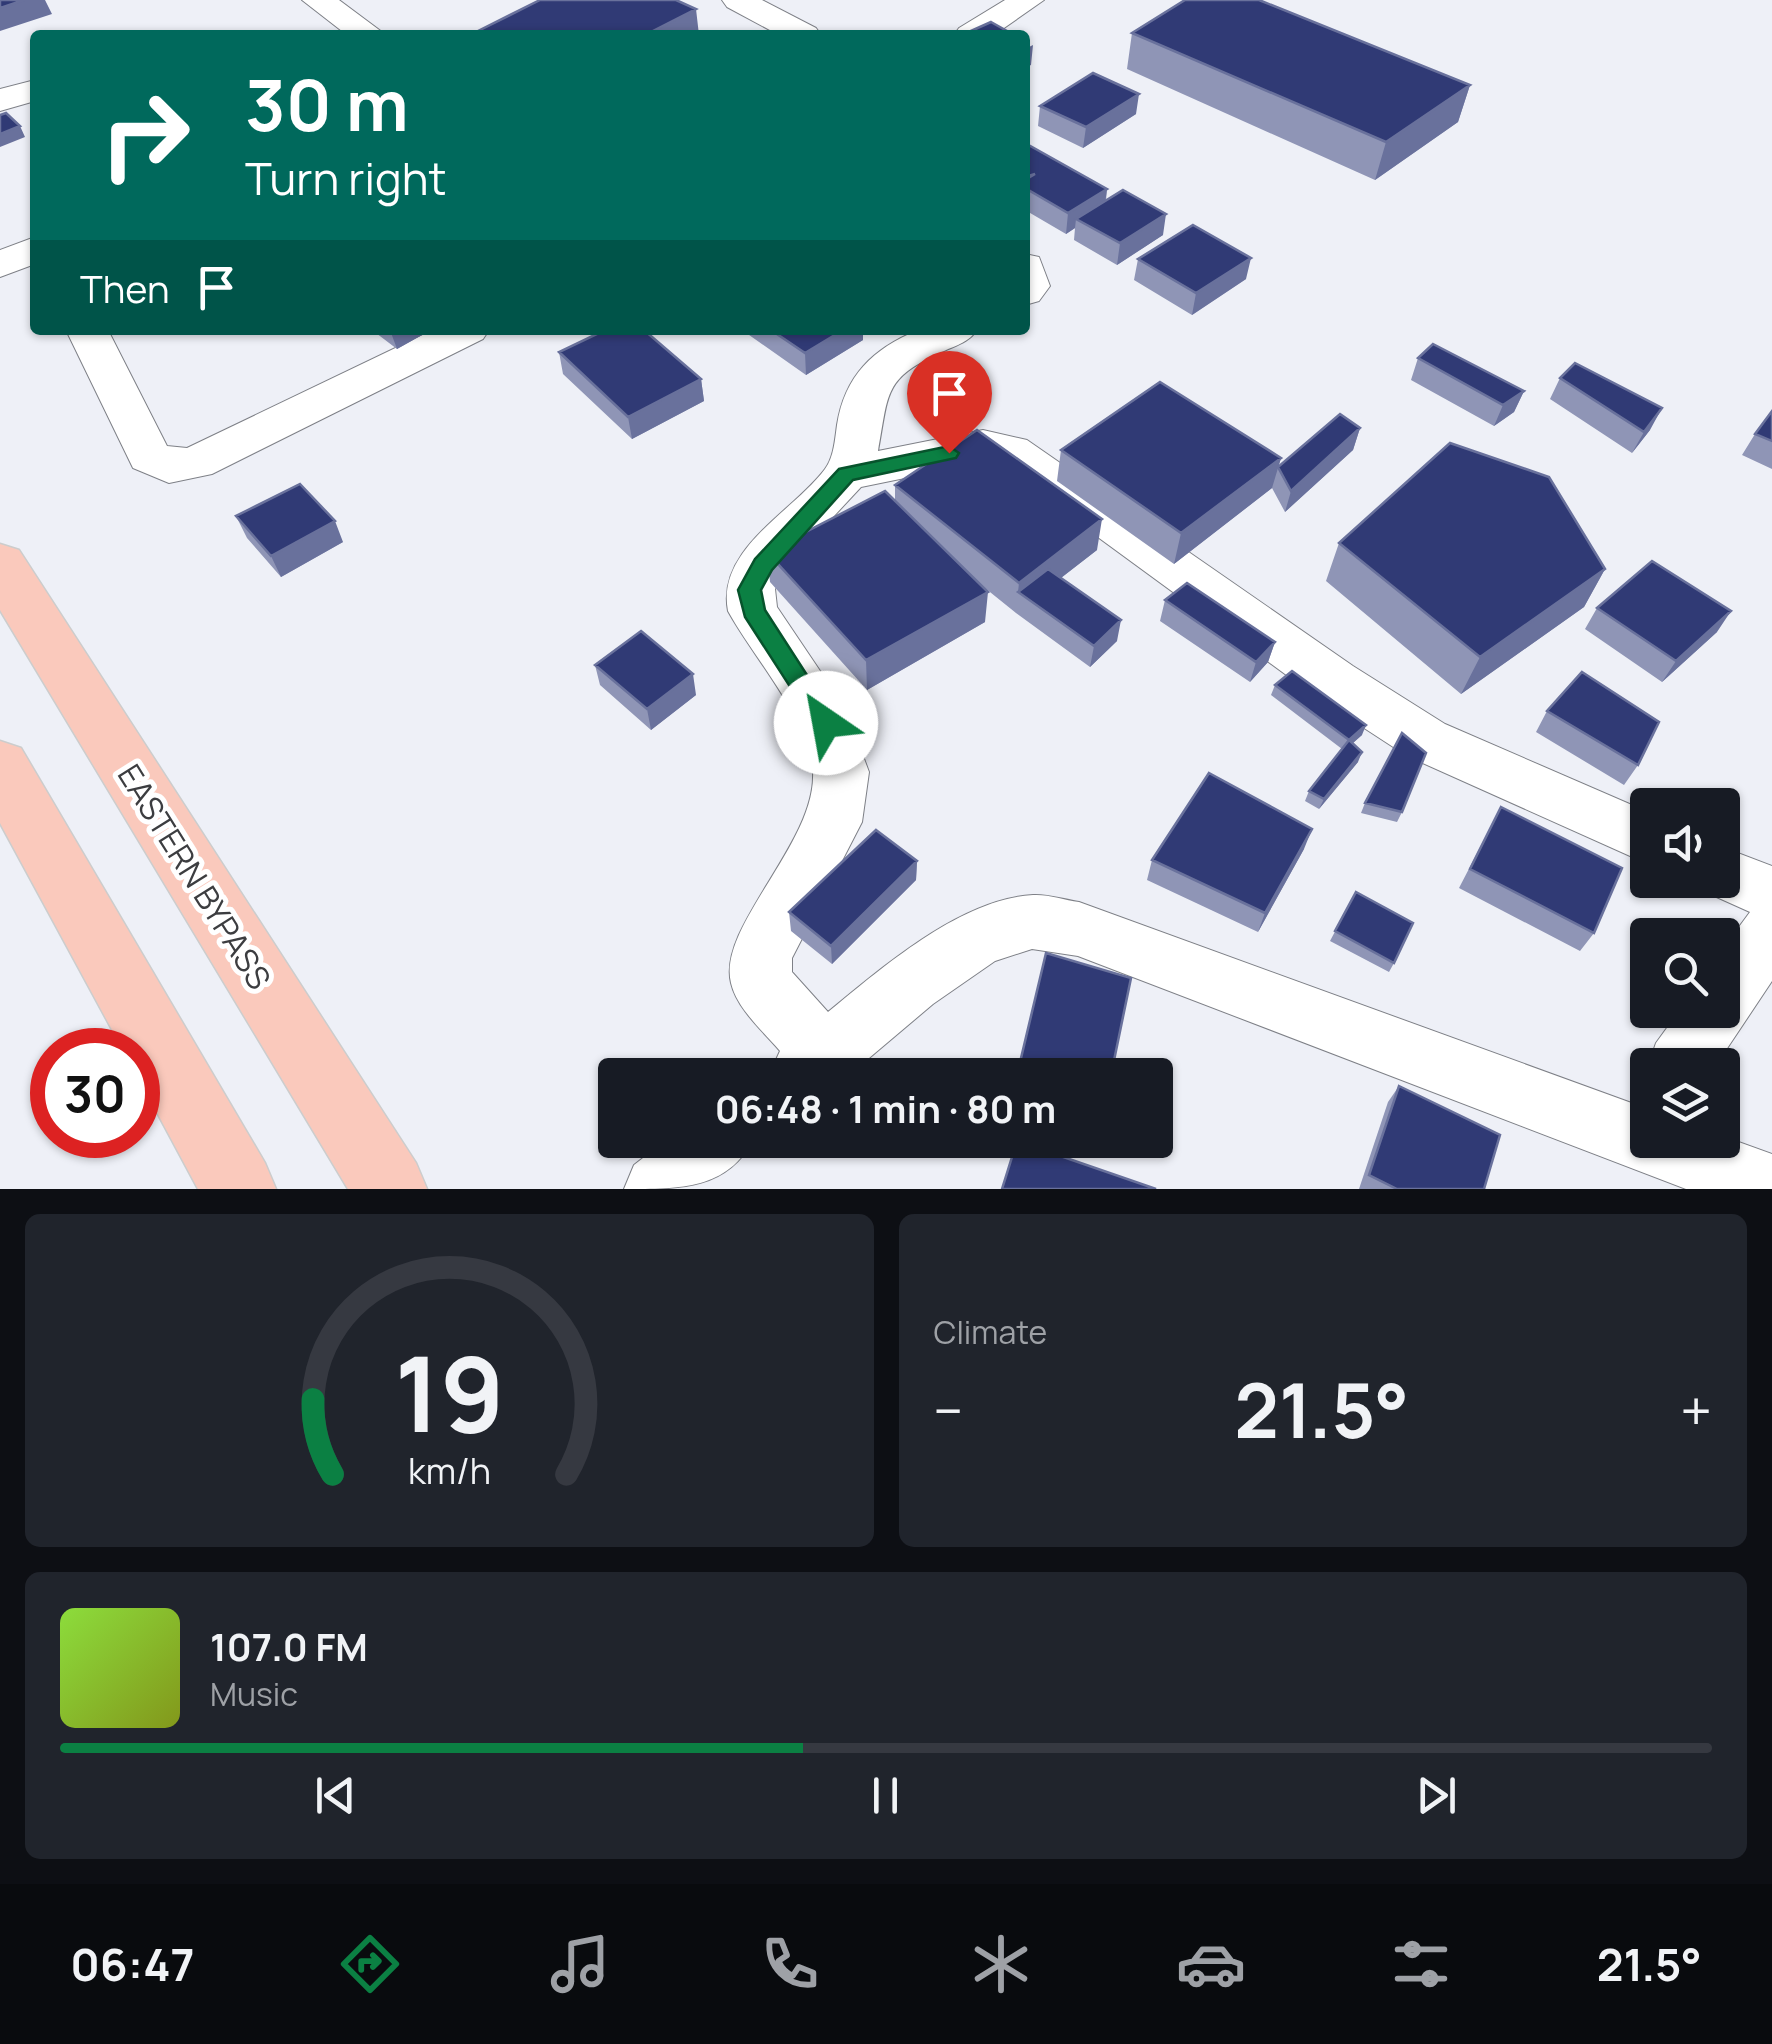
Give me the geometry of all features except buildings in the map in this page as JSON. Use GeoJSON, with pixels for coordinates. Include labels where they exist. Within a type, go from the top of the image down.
{"type":"FeatureCollection","features":[{"type":"Feature","properties":{"kind":"main road","name":"EASTERN BYPASS"},"geometry":{"type":"LineString","coordinates":[[0,564],[390,1189]]}},
{"type":"Feature","properties":{"kind":"main road"},"geometry":{"type":"LineString","coordinates":[[0,766],[238,1189]]}},
{"type":"Feature","properties":{"kind":"street"},"geometry":{"type":"LineString","coordinates":[[318,0],[362,30]]}},
{"type":"Feature","properties":{"kind":"street"},"geometry":{"type":"LineString","coordinates":[[738,0],[795,30]]}},
{"type":"Feature","properties":{"kind":"street"},"geometry":{"type":"LineString","coordinates":[[979,30],[1028,0]]}},
{"type":"Feature","properties":{"kind":"street"},"geometry":{"type":"LineString","coordinates":[[0,100],[30,91]]}},
{"type":"Feature","properties":{"kind":"street"},"geometry":{"type":"LineString","coordinates":[[0,266],[30,252]]}},
{"type":"Feature","properties":{"kind":"street"},"geometry":{"type":"LineString","coordinates":[[89,335],[148,457],[169,467],[196,463],[458,335]]}},
{"type":"Feature","properties":{"kind":"street"},"geometry":{"type":"LineString","coordinates":[[809,1058],[761,982],[762,955],[834,822],[841,772],[826,723],[754,611],[750,590],[763,564],[846,474],[855,453],[863,394],[878,372],[908,350],[944,335]]}},
{"type":"Feature","properties":{"kind":"street"},"geometry":{"type":"LineString","coordinates":[[846,474],[983,446],[1011,452],[1334,681],[1426,740],[1630,830]]}},
{"type":"Feature","properties":{"kind":"street"},"geometry":{"type":"LineString","coordinates":[[1740,880],[1772,894]]}},
{"type":"Feature","properties":{"kind":"street"},"geometry":{"type":"LineString","coordinates":[[822,1058],[952,954],[994,932],[1032,922],[1078,929],[1630,1121]]}},
{"type":"Feature","properties":{"kind":"street"},"geometry":{"type":"LineString","coordinates":[[1740,976],[1772,930]]}},
{"type":"Feature","properties":{"kind":"street"},"geometry":{"type":"LineString","coordinates":[[658,1189],[697,1158]]}},
{"type":"Feature","properties":{"kind":"street"},"geometry":{"type":"LineString","coordinates":[[1710,1158],[1772,1188]]}},
{"type":"Feature","properties":{"kind":"route"},"geometry":{"type":"LineString","coordinates":[[826,723],[754,611],[750,590],[763,564],[846,474],[949,453]]}}]}
